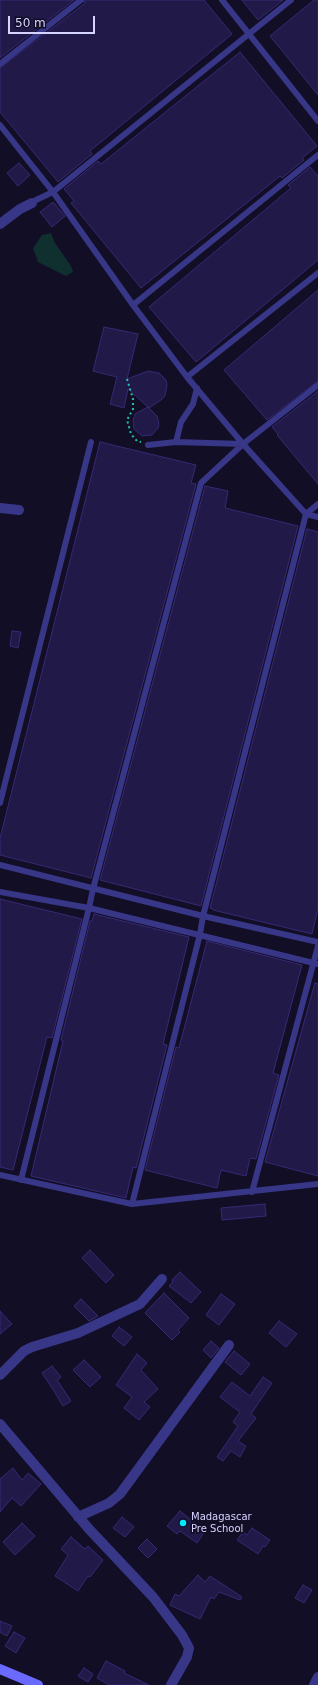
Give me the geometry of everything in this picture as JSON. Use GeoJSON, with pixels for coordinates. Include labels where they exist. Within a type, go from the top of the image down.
{"type":"FeatureCollection","features":[{"type":"Feature","properties":{"kind":"street"},"geometry":{"type":"LineString","coordinates":[[0,224],[20,209],[34,202]]}},
{"type":"Feature","properties":{"kind":"street"},"geometry":{"type":"LineString","coordinates":[[0,508],[19,510]]}},
{"type":"Feature","properties":{"kind":"street"},"geometry":{"type":"LineString","coordinates":[[0,1375],[24,1351],[78,1332],[140,1304],[162,1280]]}},
{"type":"Feature","properties":{"kind":"street"},"geometry":{"type":"LineString","coordinates":[[78,1517],[109,1503],[120,1494],[229,1345]]}},
{"type":"Feature","properties":{"kind":"street"},"geometry":{"type":"LineString","coordinates":[[0,1424],[78,1517],[152,1597],[182,1635],[189,1648],[187,1657],[171,1685]]}},
{"type":"Feature","properties":{"kind":"street"},"geometry":{"type":"LineString","coordinates":[[0,1669],[38,1685]]}},
{"type":"Feature","properties":{"kind":"street"},"geometry":{"type":"LineString","coordinates":[[314,1685],[318,1677]]}},
{"type":"Feature","properties":{"kind":"lane"},"geometry":{"type":"LineString","coordinates":[[0,64],[81,0]]}},
{"type":"Feature","properties":{"kind":"lane"},"geometry":{"type":"LineString","coordinates":[[222,0],[318,121]]}},
{"type":"Feature","properties":{"kind":"lane"},"geometry":{"type":"LineString","coordinates":[[34,202],[53,192],[248,33],[291,0]]}},
{"type":"Feature","properties":{"kind":"lane"},"geometry":{"type":"LineString","coordinates":[[0,125],[53,192],[133,305],[187,377],[243,444],[306,514],[318,517]]}},
{"type":"Feature","properties":{"kind":"lane"},"geometry":{"type":"LineString","coordinates":[[133,305],[318,155]]}},
{"type":"Feature","properties":{"kind":"lane"},"geometry":{"type":"LineString","coordinates":[[187,377],[318,274]]}},
{"type":"Feature","properties":{"kind":"lane"},"geometry":{"type":"LineString","coordinates":[[21,1180],[89,908],[92,889],[201,483],[243,444],[318,385]]}},
{"type":"Feature","properties":{"kind":"lane"},"geometry":{"type":"LineString","coordinates":[[176,442],[181,422],[193,404],[197,388]]}},
{"type":"Feature","properties":{"kind":"lane"},"geometry":{"type":"LineString","coordinates":[[0,803],[91,442]]}},
{"type":"Feature","properties":{"kind":"lane"},"geometry":{"type":"LineString","coordinates":[[148,445],[176,442],[243,444]]}},
{"type":"Feature","properties":{"kind":"lane"},"geometry":{"type":"LineString","coordinates":[[132,1204],[200,934],[203,916],[306,514],[318,504]]}},
{"type":"Feature","properties":{"kind":"lane"},"geometry":{"type":"LineString","coordinates":[[0,865],[203,916],[318,942]]}},
{"type":"Feature","properties":{"kind":"lane"},"geometry":{"type":"LineString","coordinates":[[0,892],[89,908],[315,963]]}},
{"type":"Feature","properties":{"kind":"lane"},"geometry":{"type":"LineString","coordinates":[[252,1192],[315,963],[318,946]]}},
{"type":"Feature","properties":{"kind":"lane"},"geometry":{"type":"LineString","coordinates":[[0,1175],[132,1204],[318,1184]]}},
{"type":"Feature","properties":{"kind":"path"},"geometry":{"type":"LineString","coordinates":[[127,379],[133,400],[133,409],[127,420],[130,434],[137,441],[148,445]]}},
{"type":"Feature","properties":{"kind":"green space"},"geometry":{"type":"Polygon","coordinates":[[[51,233],[55,243],[71,266],[73,272],[66,276],[38,262],[33,248],[42,235],[51,233]]]}},
{"type":"Feature","properties":{"kind":"building"},"geometry":{"type":"Polygon","coordinates":[[[0,0],[74,0],[0,58],[0,0]]]}},
{"type":"Feature","properties":{"kind":"building"},"geometry":{"type":"Polygon","coordinates":[[[85,0],[204,0],[232,34],[90,151],[92,154],[58,182],[0,112],[0,68],[84,4],[85,0]]]}},
{"type":"Feature","properties":{"kind":"building"},"geometry":{"type":"Polygon","coordinates":[[[242,0],[283,0],[258,20],[242,0]]]}},
{"type":"Feature","properties":{"kind":"building"},"geometry":{"type":"Polygon","coordinates":[[[314,0],[318,0],[318,95],[270,36],[314,0]]]}},
{"type":"Feature","properties":{"kind":"building"},"geometry":{"type":"Polygon","coordinates":[[[240,52],[317,146],[302,158],[304,160],[282,178],[280,176],[141,288],[71,203],[74,201],[64,189],[98,161],[101,164],[240,52]]]}},
{"type":"Feature","properties":{"kind":"building"},"geometry":{"type":"Polygon","coordinates":[[[19,163],[30,175],[18,186],[7,173],[19,163]]]}},
{"type":"Feature","properties":{"kind":"building"},"geometry":{"type":"Polygon","coordinates":[[[310,167],[318,176],[318,260],[196,362],[149,307],[291,188],[288,185],[310,167]]]}},
{"type":"Feature","properties":{"kind":"building"},"geometry":{"type":"Polygon","coordinates":[[[54,203],[65,216],[52,227],[40,212],[54,203]]]}},
{"type":"Feature","properties":{"kind":"building"},"geometry":{"type":"Polygon","coordinates":[[[318,290],[318,381],[267,420],[224,370],[318,290]]]}},
{"type":"Feature","properties":{"kind":"building"},"geometry":{"type":"Polygon","coordinates":[[[104,327],[138,334],[127,379],[148,371],[159,373],[166,380],[167,385],[165,396],[149,408],[128,389],[124,408],[110,404],[117,377],[93,371],[104,327]]]}},
{"type":"Feature","properties":{"kind":"building"},"geometry":{"type":"Polygon","coordinates":[[[318,391],[318,484],[272,427],[318,391]]]}},
{"type":"Feature","properties":{"kind":"building"},"geometry":{"type":"Polygon","coordinates":[[[148,407],[157,416],[159,424],[158,428],[152,435],[142,436],[134,429],[133,421],[135,414],[148,407]]]}},
{"type":"Feature","properties":{"kind":"building"},"geometry":{"type":"Polygon","coordinates":[[[100,442],[196,465],[191,483],[196,484],[91,878],[0,855],[0,838],[100,442]]]}},
{"type":"Feature","properties":{"kind":"building"},"geometry":{"type":"Polygon","coordinates":[[[205,486],[228,491],[225,508],[298,526],[201,906],[100,880],[205,486]]]}},
{"type":"Feature","properties":{"kind":"building"},"geometry":{"type":"Polygon","coordinates":[[[307,529],[318,532],[318,909],[312,934],[210,908],[307,529]]]}},
{"type":"Feature","properties":{"kind":"building"},"geometry":{"type":"Polygon","coordinates":[[[12,631],[21,632],[18,648],[10,646],[12,631]]]}},
{"type":"Feature","properties":{"kind":"building"},"geometry":{"type":"Polygon","coordinates":[[[0,899],[82,919],[52,1038],[47,1037],[13,1170],[0,1167],[0,899]]]}},
{"type":"Feature","properties":{"kind":"building"},"geometry":{"type":"Polygon","coordinates":[[[94,914],[189,937],[163,1044],[167,1045],[136,1168],[133,1167],[126,1198],[31,1176],[63,1041],[61,1040],[90,921],[92,921],[94,914]]]}},
{"type":"Feature","properties":{"kind":"building"},"geometry":{"type":"Polygon","coordinates":[[[207,941],[302,965],[273,1073],[279,1075],[256,1159],[250,1158],[246,1176],[221,1170],[217,1188],[145,1170],[176,1047],[179,1048],[207,941]]]}},
{"type":"Feature","properties":{"kind":"building"},"geometry":{"type":"Polygon","coordinates":[[[315,983],[318,984],[318,1176],[265,1162],[315,983]]]}},
{"type":"Feature","properties":{"kind":"building"},"geometry":{"type":"Polygon","coordinates":[[[265,1204],[266,1216],[222,1220],[221,1208],[265,1204]]]}},
{"type":"Feature","properties":{"kind":"building"},"geometry":{"type":"Polygon","coordinates":[[[90,1250],[114,1275],[106,1283],[82,1258],[90,1250]]]}},
{"type":"Feature","properties":{"kind":"building"},"geometry":{"type":"Polygon","coordinates":[[[180,1272],[201,1292],[191,1303],[169,1286],[173,1282],[172,1280],[180,1272]]]}},
{"type":"Feature","properties":{"kind":"building"},"geometry":{"type":"Polygon","coordinates":[[[164,1293],[189,1318],[178,1330],[180,1332],[172,1340],[145,1313],[164,1293]]]}},
{"type":"Feature","properties":{"kind":"building"},"geometry":{"type":"Polygon","coordinates":[[[221,1294],[235,1304],[219,1325],[206,1315],[221,1294]]]}},
{"type":"Feature","properties":{"kind":"building"},"geometry":{"type":"Polygon","coordinates":[[[81,1299],[98,1316],[89,1321],[74,1306],[81,1299]]]}},
{"type":"Feature","properties":{"kind":"building"},"geometry":{"type":"Polygon","coordinates":[[[0,1311],[12,1324],[0,1334],[0,1311]]]}},
{"type":"Feature","properties":{"kind":"building"},"geometry":{"type":"Polygon","coordinates":[[[279,1321],[297,1334],[286,1347],[269,1333],[279,1321]]]}},
{"type":"Feature","properties":{"kind":"building"},"geometry":{"type":"Polygon","coordinates":[[[119,1327],[132,1337],[124,1346],[112,1336],[119,1327]]]}},
{"type":"Feature","properties":{"kind":"building"},"geometry":{"type":"Polygon","coordinates":[[[211,1341],[219,1348],[211,1358],[203,1350],[211,1341]]]}},
{"type":"Feature","properties":{"kind":"building"},"geometry":{"type":"Polygon","coordinates":[[[234,1351],[250,1364],[241,1375],[225,1362],[234,1351]]]}},
{"type":"Feature","properties":{"kind":"building"},"geometry":{"type":"Polygon","coordinates":[[[137,1354],[147,1363],[141,1370],[158,1389],[144,1402],[150,1407],[139,1420],[124,1408],[132,1397],[116,1385],[137,1354]]]}},
{"type":"Feature","properties":{"kind":"building"},"geometry":{"type":"Polygon","coordinates":[[[84,1360],[101,1377],[90,1387],[73,1370],[84,1360]]]}},
{"type":"Feature","properties":{"kind":"building"},"geometry":{"type":"Polygon","coordinates":[[[52,1366],[61,1377],[57,1380],[71,1401],[63,1406],[42,1373],[52,1366]]]}},
{"type":"Feature","properties":{"kind":"building"},"geometry":{"type":"Polygon","coordinates":[[[263,1377],[272,1383],[251,1414],[256,1418],[238,1441],[246,1446],[240,1457],[231,1451],[223,1461],[217,1457],[238,1426],[233,1422],[240,1412],[220,1397],[232,1382],[250,1396],[263,1377]]]}},
{"type":"Feature","properties":{"kind":"building"},"geometry":{"type":"Polygon","coordinates":[[[13,1468],[22,1480],[28,1473],[41,1484],[21,1506],[12,1498],[0,1512],[0,1479],[13,1468]]]}},
{"type":"Feature","properties":{"kind":"building"},"geometry":{"type":"Polygon","coordinates":[[[180,1511],[205,1531],[197,1543],[180,1531],[177,1534],[167,1526],[180,1511]]]}},
{"type":"Feature","properties":{"kind":"building"},"geometry":{"type":"Polygon","coordinates":[[[122,1517],[134,1527],[125,1537],[113,1528],[122,1517]]]}},
{"type":"Feature","properties":{"kind":"building"},"geometry":{"type":"Polygon","coordinates":[[[22,1523],[35,1536],[15,1555],[3,1542],[22,1523]]]}},
{"type":"Feature","properties":{"kind":"building"},"geometry":{"type":"Polygon","coordinates":[[[252,1528],[270,1540],[265,1547],[263,1546],[258,1554],[237,1540],[243,1532],[247,1535],[252,1528]]]}},
{"type":"Feature","properties":{"kind":"building"},"geometry":{"type":"Polygon","coordinates":[[[71,1537],[85,1549],[88,1546],[103,1560],[90,1577],[88,1576],[78,1591],[55,1576],[68,1555],[61,1549],[71,1537]]]}},
{"type":"Feature","properties":{"kind":"building"},"geometry":{"type":"Polygon","coordinates":[[[147,1539],[157,1549],[148,1558],[138,1548],[147,1539]]]}},
{"type":"Feature","properties":{"kind":"building"},"geometry":{"type":"Polygon","coordinates":[[[198,1575],[205,1582],[210,1576],[242,1597],[240,1600],[219,1592],[214,1599],[211,1597],[200,1619],[170,1605],[175,1594],[179,1596],[198,1575]]]}},
{"type":"Feature","properties":{"kind":"building"},"geometry":{"type":"Polygon","coordinates":[[[303,1585],[312,1590],[304,1603],[295,1598],[303,1585]]]}},
{"type":"Feature","properties":{"kind":"building"},"geometry":{"type":"Polygon","coordinates":[[[0,1621],[12,1626],[7,1636],[0,1632],[0,1621]]]}},
{"type":"Feature","properties":{"kind":"building"},"geometry":{"type":"Polygon","coordinates":[[[14,1632],[25,1638],[16,1653],[5,1646],[14,1632]]]}},
{"type":"Feature","properties":{"kind":"building"},"geometry":{"type":"Polygon","coordinates":[[[106,1661],[125,1671],[124,1673],[149,1685],[109,1685],[97,1678],[106,1661]]]}},
{"type":"Feature","properties":{"kind":"building"},"geometry":{"type":"Polygon","coordinates":[[[84,1668],[93,1674],[88,1682],[78,1676],[84,1668]]]}},
{"type":"Feature","properties":{"kind":"place","name":"Madagascar Pre School"},"geometry":{"type":"Point","coordinates":[183,1523]}}]}
